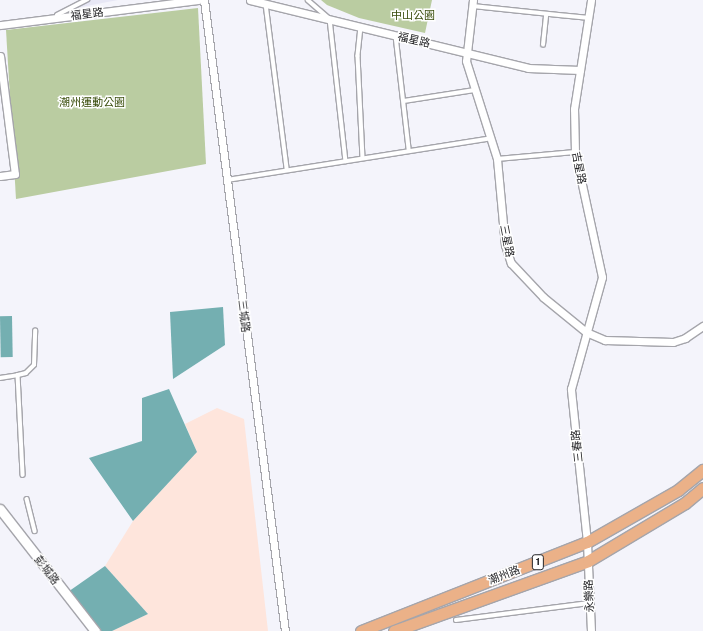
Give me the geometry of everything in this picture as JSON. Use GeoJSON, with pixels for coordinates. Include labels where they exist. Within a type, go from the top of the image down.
{"type":"FeatureCollection","features":[{"type":"Feature","properties":{"kind":"main road","name":"潮州路"},"geometry":{"type":"LineString","coordinates":[[361,631],[587,542],[678,490],[703,470]]}},
{"type":"Feature","properties":{"kind":"main road","name":"潮州路"},"geometry":{"type":"LineString","coordinates":[[394,631],[588,561],[685,504],[703,488]]}},
{"type":"Feature","properties":{"kind":"street","name":"福星路"},"geometry":{"type":"LineString","coordinates":[[0,25],[198,0]]}},
{"type":"Feature","properties":{"kind":"street","name":"三城路"},"geometry":{"type":"LineString","coordinates":[[204,0],[285,631]]}},
{"type":"Feature","properties":{"kind":"street","name":"福星路"},"geometry":{"type":"LineString","coordinates":[[250,0],[528,68],[580,70]]}},
{"type":"Feature","properties":{"kind":"street","name":"吉星路"},"geometry":{"type":"LineString","coordinates":[[586,332],[602,277],[575,152],[574,108],[592,0]]}},
{"type":"Feature","properties":{"kind":"street","name":"三星路"},"geometry":{"type":"LineString","coordinates":[[473,3],[466,62],[497,159],[505,245],[511,263],[538,292],[586,332],[606,340],[667,342],[685,338],[703,326]]}},
{"type":"Feature","properties":{"kind":"street"},"geometry":{"type":"LineString","coordinates":[[0,56],[15,174],[0,176]]}},
{"type":"Feature","properties":{"kind":"street","name":"三春路"},"geometry":{"type":"LineString","coordinates":[[586,332],[571,389],[588,561]]}},
{"type":"Feature","properties":{"kind":"street","name":"彭城路"},"geometry":{"type":"LineString","coordinates":[[0,509],[95,631]]}},
{"type":"Feature","properties":{"kind":"street","name":"永樂路"},"geometry":{"type":"LineString","coordinates":[[588,561],[591,631]]}},
{"type":"Feature","properties":{"kind":"lane"},"geometry":{"type":"LineString","coordinates":[[52,18],[87,0]]}},
{"type":"Feature","properties":{"kind":"lane"},"geometry":{"type":"LineString","coordinates":[[308,0],[330,19],[346,161]]}},
{"type":"Feature","properties":{"kind":"lane"},"geometry":{"type":"LineString","coordinates":[[473,3],[546,15],[589,18]]}},
{"type":"Feature","properties":{"kind":"lane"},"geometry":{"type":"LineString","coordinates":[[266,4],[287,169]]}},
{"type":"Feature","properties":{"kind":"lane"},"geometry":{"type":"LineString","coordinates":[[543,45],[546,15]]}},
{"type":"Feature","properties":{"kind":"lane"},"geometry":{"type":"LineString","coordinates":[[361,26],[358,56],[363,158]]}},
{"type":"Feature","properties":{"kind":"lane"},"geometry":{"type":"LineString","coordinates":[[396,36],[409,149]]}},
{"type":"Feature","properties":{"kind":"lane"},"geometry":{"type":"LineString","coordinates":[[404,101],[475,90]]}},
{"type":"Feature","properties":{"kind":"lane"},"geometry":{"type":"LineString","coordinates":[[227,180],[287,169],[346,161],[409,149],[491,138]]}},
{"type":"Feature","properties":{"kind":"lane"},"geometry":{"type":"LineString","coordinates":[[497,159],[575,152]]}},
{"type":"Feature","properties":{"kind":"lane"},"geometry":{"type":"LineString","coordinates":[[0,378],[18,374],[26,374],[34,365],[35,331]]}},
{"type":"Feature","properties":{"kind":"lane"},"geometry":{"type":"LineString","coordinates":[[18,374],[23,475]]}},
{"type":"Feature","properties":{"kind":"lane"},"geometry":{"type":"LineString","coordinates":[[27,499],[35,531]]}},
{"type":"Feature","properties":{"kind":"lane"},"geometry":{"type":"LineString","coordinates":[[456,620],[590,602]]}},
{"type":"Feature","properties":{"kind":"shaded area"},"geometry":{"type":"Polygon","coordinates":[[[84,0],[118,0],[76,8],[84,0]]]}},
{"type":"Feature","properties":{"kind":"shaded area"},"geometry":{"type":"Polygon","coordinates":[[[217,408],[244,419],[268,631],[112,631],[148,614],[105,566],[133,521],[197,452],[185,424],[217,408]]]}},
{"type":"Feature","properties":{"kind":"green space","name":"中山公園"},"geometry":{"type":"Polygon","coordinates":[[[321,0],[432,0],[425,33],[359,18],[327,5],[321,0]]]}},
{"type":"Feature","properties":{"kind":"green space","name":"潮州運動公園"},"geometry":{"type":"Polygon","coordinates":[[[198,8],[206,164],[16,199],[6,30],[198,8]]]}},
{"type":"Feature","properties":{"kind":"water"},"geometry":{"type":"Polygon","coordinates":[[[223,307],[225,345],[173,379],[170,312],[223,307]]]}},
{"type":"Feature","properties":{"kind":"water"},"geometry":{"type":"Polygon","coordinates":[[[0,316],[12,316],[13,357],[1,357],[0,316]]]}},
{"type":"Feature","properties":{"kind":"water"},"geometry":{"type":"Polygon","coordinates":[[[169,389],[197,452],[133,521],[89,458],[142,441],[142,398],[169,389]]]}},
{"type":"Feature","properties":{"kind":"water"},"geometry":{"type":"Polygon","coordinates":[[[105,566],[148,614],[112,631],[95,631],[65,594],[105,566]]]}}]}
